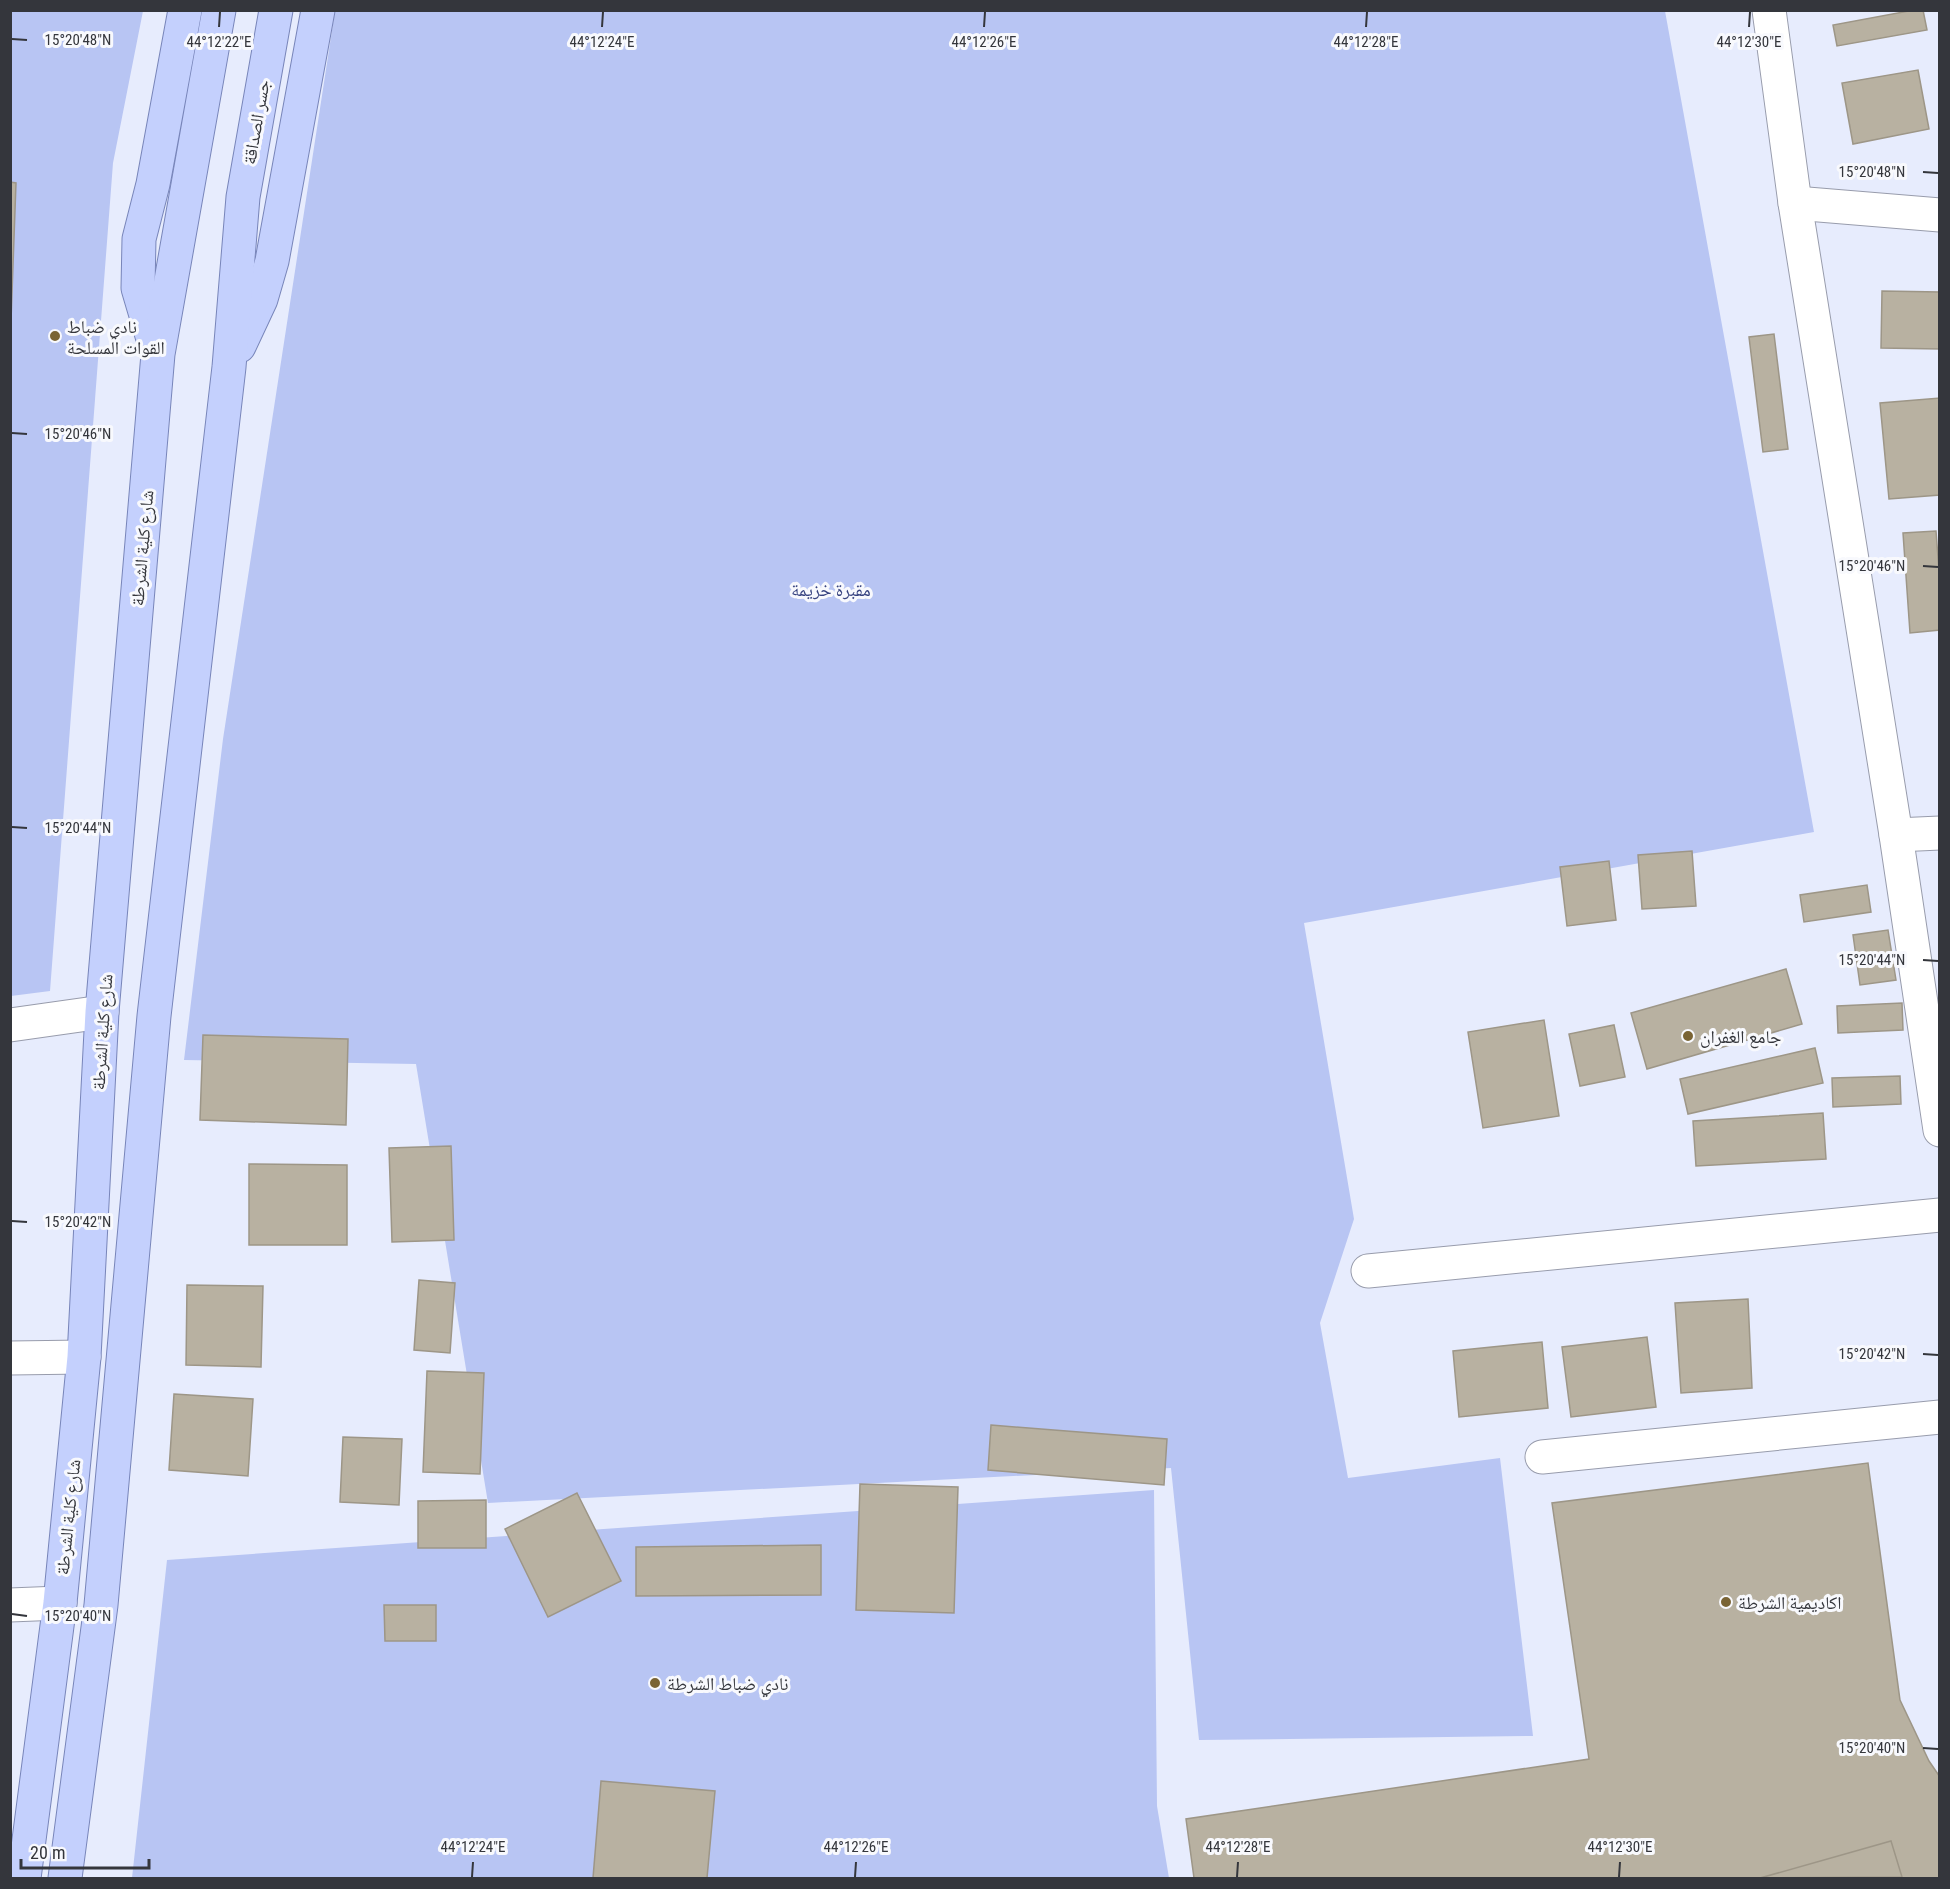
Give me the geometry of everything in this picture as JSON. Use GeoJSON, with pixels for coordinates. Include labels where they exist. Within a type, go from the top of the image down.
{"type":"FeatureCollection","features":[{"type":"Feature","properties":{"kind":"main road"},"geometry":{"type":"LineString","coordinates":[[158,354],[138,288],[139,239],[153,184],[185,10]]}},
{"type":"Feature","properties":{"kind":"main road","name":"شارع كلية الشرطة"},"geometry":{"type":"LineString","coordinates":[[24,1878],[60,1603],[84,1358],[102,1012],[158,354],[219,10]]}},
{"type":"Feature","properties":{"kind":"main road","name":"جسر الصداقة"},"geometry":{"type":"LineString","coordinates":[[229,367],[243,197],[276,10]]}},
{"type":"Feature","properties":{"kind":"main road"},"geometry":{"type":"LineString","coordinates":[[65,1878],[101,1605],[154,1016],[229,367],[261,299],[272,261],[318,10]]}},
{"type":"Feature","properties":{"kind":"street"},"geometry":{"type":"LineString","coordinates":[[1769,10],[1795,203],[1896,835],[1940,1130]]}},
{"type":"Feature","properties":{"kind":"street"},"geometry":{"type":"LineString","coordinates":[[1795,203],[1939,212]]}},
{"type":"Feature","properties":{"kind":"street"},"geometry":{"type":"LineString","coordinates":[[1896,835],[1940,833]]}},
{"type":"Feature","properties":{"kind":"street"},"geometry":{"type":"LineString","coordinates":[[10,1025],[102,1012]]}},
{"type":"Feature","properties":{"kind":"street"},"geometry":{"type":"LineString","coordinates":[[1368,1271],[1940,1215]]}},
{"type":"Feature","properties":{"kind":"street"},"geometry":{"type":"LineString","coordinates":[[10,1358],[84,1358]]}},
{"type":"Feature","properties":{"kind":"street"},"geometry":{"type":"LineString","coordinates":[[1542,1456],[1940,1417]]}},
{"type":"Feature","properties":{"kind":"street"},"geometry":{"type":"LineString","coordinates":[[10,1605],[60,1603]]}},
{"type":"Feature","properties":{"kind":"green space","name":"نادي ضباط القوات المسلحة"},"geometry":{"type":"Polygon","coordinates":[[[10,11],[143,11],[113,163],[50,991],[11,996],[10,11]]]}},
{"type":"Feature","properties":{"kind":"green space","name":"مقبرة خزيمة"},"geometry":{"type":"Polygon","coordinates":[[[335,11],[1665,11],[1814,832],[1304,923],[1354,1219],[1320,1323],[1348,1478],[1500,1458],[1533,1736],[1199,1740],[1171,1468],[488,1503],[416,1064],[184,1060],[223,739],[335,11]]]}},
{"type":"Feature","properties":{"kind":"green space","name":"نادي ضباط الشرطة"},"geometry":{"type":"Polygon","coordinates":[[[1154,1490],[1157,1806],[1169,1878],[132,1878],[167,1560],[1154,1490]]]}},
{"type":"Feature","properties":{"kind":"building"},"geometry":{"type":"Polygon","coordinates":[[[1923,10],[1927,30],[1837,46],[1833,25],[1923,10]]]}},
{"type":"Feature","properties":{"kind":"building"},"geometry":{"type":"Polygon","coordinates":[[[1918,70],[1929,129],[1853,144],[1842,83],[1918,70]]]}},
{"type":"Feature","properties":{"kind":"building"},"geometry":{"type":"Polygon","coordinates":[[[10,182],[16,183],[10,348],[10,182]]]}},
{"type":"Feature","properties":{"kind":"building"},"geometry":{"type":"Polygon","coordinates":[[[1882,291],[1940,292],[1940,349],[1881,348],[1882,291]]]}},
{"type":"Feature","properties":{"kind":"building"},"geometry":{"type":"Polygon","coordinates":[[[1774,334],[1788,449],[1763,452],[1749,337],[1774,334]]]}},
{"type":"Feature","properties":{"kind":"building"},"geometry":{"type":"Polygon","coordinates":[[[1940,398],[1940,495],[1889,499],[1880,403],[1940,398]]]}},
{"type":"Feature","properties":{"kind":"building"},"geometry":{"type":"Polygon","coordinates":[[[1936,531],[1940,584],[1940,630],[1910,633],[1903,533],[1936,531]]]}},
{"type":"Feature","properties":{"kind":"building"},"geometry":{"type":"Polygon","coordinates":[[[1692,851],[1696,906],[1642,909],[1638,855],[1692,851]]]}},
{"type":"Feature","properties":{"kind":"building"},"geometry":{"type":"Polygon","coordinates":[[[1609,861],[1616,920],[1567,926],[1560,867],[1609,861]]]}},
{"type":"Feature","properties":{"kind":"building"},"geometry":{"type":"Polygon","coordinates":[[[1867,885],[1871,912],[1804,922],[1800,895],[1867,885]]]}},
{"type":"Feature","properties":{"kind":"building"},"geometry":{"type":"Polygon","coordinates":[[[1888,930],[1896,980],[1860,985],[1853,935],[1888,930]]]}},
{"type":"Feature","properties":{"kind":"building"},"geometry":{"type":"Polygon","coordinates":[[[1786,969],[1802,1024],[1647,1069],[1631,1013],[1786,969]]]}},
{"type":"Feature","properties":{"kind":"building"},"geometry":{"type":"Polygon","coordinates":[[[1902,1003],[1903,1030],[1838,1033],[1837,1006],[1902,1003]]]}},
{"type":"Feature","properties":{"kind":"building"},"geometry":{"type":"Polygon","coordinates":[[[1544,1020],[1559,1116],[1483,1128],[1468,1032],[1544,1020]]]}},
{"type":"Feature","properties":{"kind":"building"},"geometry":{"type":"Polygon","coordinates":[[[1614,1025],[1625,1077],[1580,1086],[1569,1034],[1614,1025]]]}},
{"type":"Feature","properties":{"kind":"building"},"geometry":{"type":"Polygon","coordinates":[[[203,1035],[348,1039],[346,1125],[200,1120],[203,1035]]]}},
{"type":"Feature","properties":{"kind":"building"},"geometry":{"type":"Polygon","coordinates":[[[1815,1048],[1823,1083],[1688,1114],[1680,1079],[1815,1048]]]}},
{"type":"Feature","properties":{"kind":"building"},"geometry":{"type":"Polygon","coordinates":[[[1900,1076],[1901,1104],[1833,1107],[1832,1078],[1900,1076]]]}},
{"type":"Feature","properties":{"kind":"building"},"geometry":{"type":"Polygon","coordinates":[[[1823,1113],[1826,1159],[1696,1166],[1693,1121],[1823,1113]]]}},
{"type":"Feature","properties":{"kind":"building"},"geometry":{"type":"Polygon","coordinates":[[[451,1146],[454,1240],[392,1242],[389,1148],[451,1146]]]}},
{"type":"Feature","properties":{"kind":"building"},"geometry":{"type":"Polygon","coordinates":[[[249,1164],[347,1165],[347,1245],[249,1245],[249,1164]]]}},
{"type":"Feature","properties":{"kind":"building"},"geometry":{"type":"Polygon","coordinates":[[[419,1280],[455,1283],[450,1353],[414,1350],[419,1280]]]}},
{"type":"Feature","properties":{"kind":"building"},"geometry":{"type":"Polygon","coordinates":[[[187,1285],[263,1286],[261,1367],[186,1365],[187,1285]]]}},
{"type":"Feature","properties":{"kind":"building"},"geometry":{"type":"Polygon","coordinates":[[[1748,1299],[1752,1388],[1681,1393],[1675,1303],[1748,1299]]]}},
{"type":"Feature","properties":{"kind":"building"},"geometry":{"type":"Polygon","coordinates":[[[1647,1337],[1656,1407],[1571,1417],[1562,1347],[1647,1337]]]}},
{"type":"Feature","properties":{"kind":"building"},"geometry":{"type":"Polygon","coordinates":[[[1542,1342],[1548,1408],[1459,1417],[1453,1351],[1542,1342]]]}},
{"type":"Feature","properties":{"kind":"building"},"geometry":{"type":"Polygon","coordinates":[[[427,1371],[484,1373],[480,1474],[423,1472],[427,1371]]]}},
{"type":"Feature","properties":{"kind":"building"},"geometry":{"type":"Polygon","coordinates":[[[174,1394],[253,1399],[248,1476],[169,1470],[174,1394]]]}},
{"type":"Feature","properties":{"kind":"building"},"geometry":{"type":"Polygon","coordinates":[[[991,1425],[1167,1439],[1164,1485],[988,1470],[991,1425]]]}},
{"type":"Feature","properties":{"kind":"building"},"geometry":{"type":"Polygon","coordinates":[[[343,1437],[402,1439],[399,1505],[340,1502],[343,1437]]]}},
{"type":"Feature","properties":{"kind":"building","name":"اكاديمية الشرطة"},"geometry":{"type":"Polygon","coordinates":[[[1868,1463],[1900,1700],[1929,1761],[1940,1777],[1940,1878],[1194,1878],[1186,1819],[1589,1759],[1552,1503],[1868,1463]]]}},
{"type":"Feature","properties":{"kind":"building"},"geometry":{"type":"Polygon","coordinates":[[[860,1484],[958,1487],[954,1613],[856,1610],[860,1484]]]}},
{"type":"Feature","properties":{"kind":"building"},"geometry":{"type":"Polygon","coordinates":[[[577,1493],[621,1581],[548,1617],[505,1529],[577,1493]]]}},
{"type":"Feature","properties":{"kind":"building"},"geometry":{"type":"Polygon","coordinates":[[[486,1500],[486,1548],[418,1548],[418,1501],[486,1500]]]}},
{"type":"Feature","properties":{"kind":"building"},"geometry":{"type":"Polygon","coordinates":[[[821,1545],[821,1595],[636,1596],[636,1547],[821,1545]]]}},
{"type":"Feature","properties":{"kind":"building"},"geometry":{"type":"Polygon","coordinates":[[[384,1605],[436,1605],[436,1641],[385,1641],[384,1605]]]}},
{"type":"Feature","properties":{"kind":"building"},"geometry":{"type":"Polygon","coordinates":[[[601,1781],[715,1791],[707,1878],[593,1878],[601,1781]]]}},
{"type":"Feature","properties":{"kind":"building"},"geometry":{"type":"Polygon","coordinates":[[[1891,1841],[1902,1877],[1760,1878],[1891,1841]]]}},
{"type":"Feature","properties":{"kind":"place","name":"نادي ضباط القوات المسلحة"},"geometry":{"type":"Point","coordinates":[55,336]}},
{"type":"Feature","properties":{"kind":"place","name":"جامع الغفران"},"geometry":{"type":"Point","coordinates":[1688,1036]}},
{"type":"Feature","properties":{"kind":"place","name":"اكاديمية الشرطة"},"geometry":{"type":"Point","coordinates":[1726,1602]}},
{"type":"Feature","properties":{"kind":"place","name":"نادي ضباط الشرطة"},"geometry":{"type":"Point","coordinates":[655,1683]}}]}
